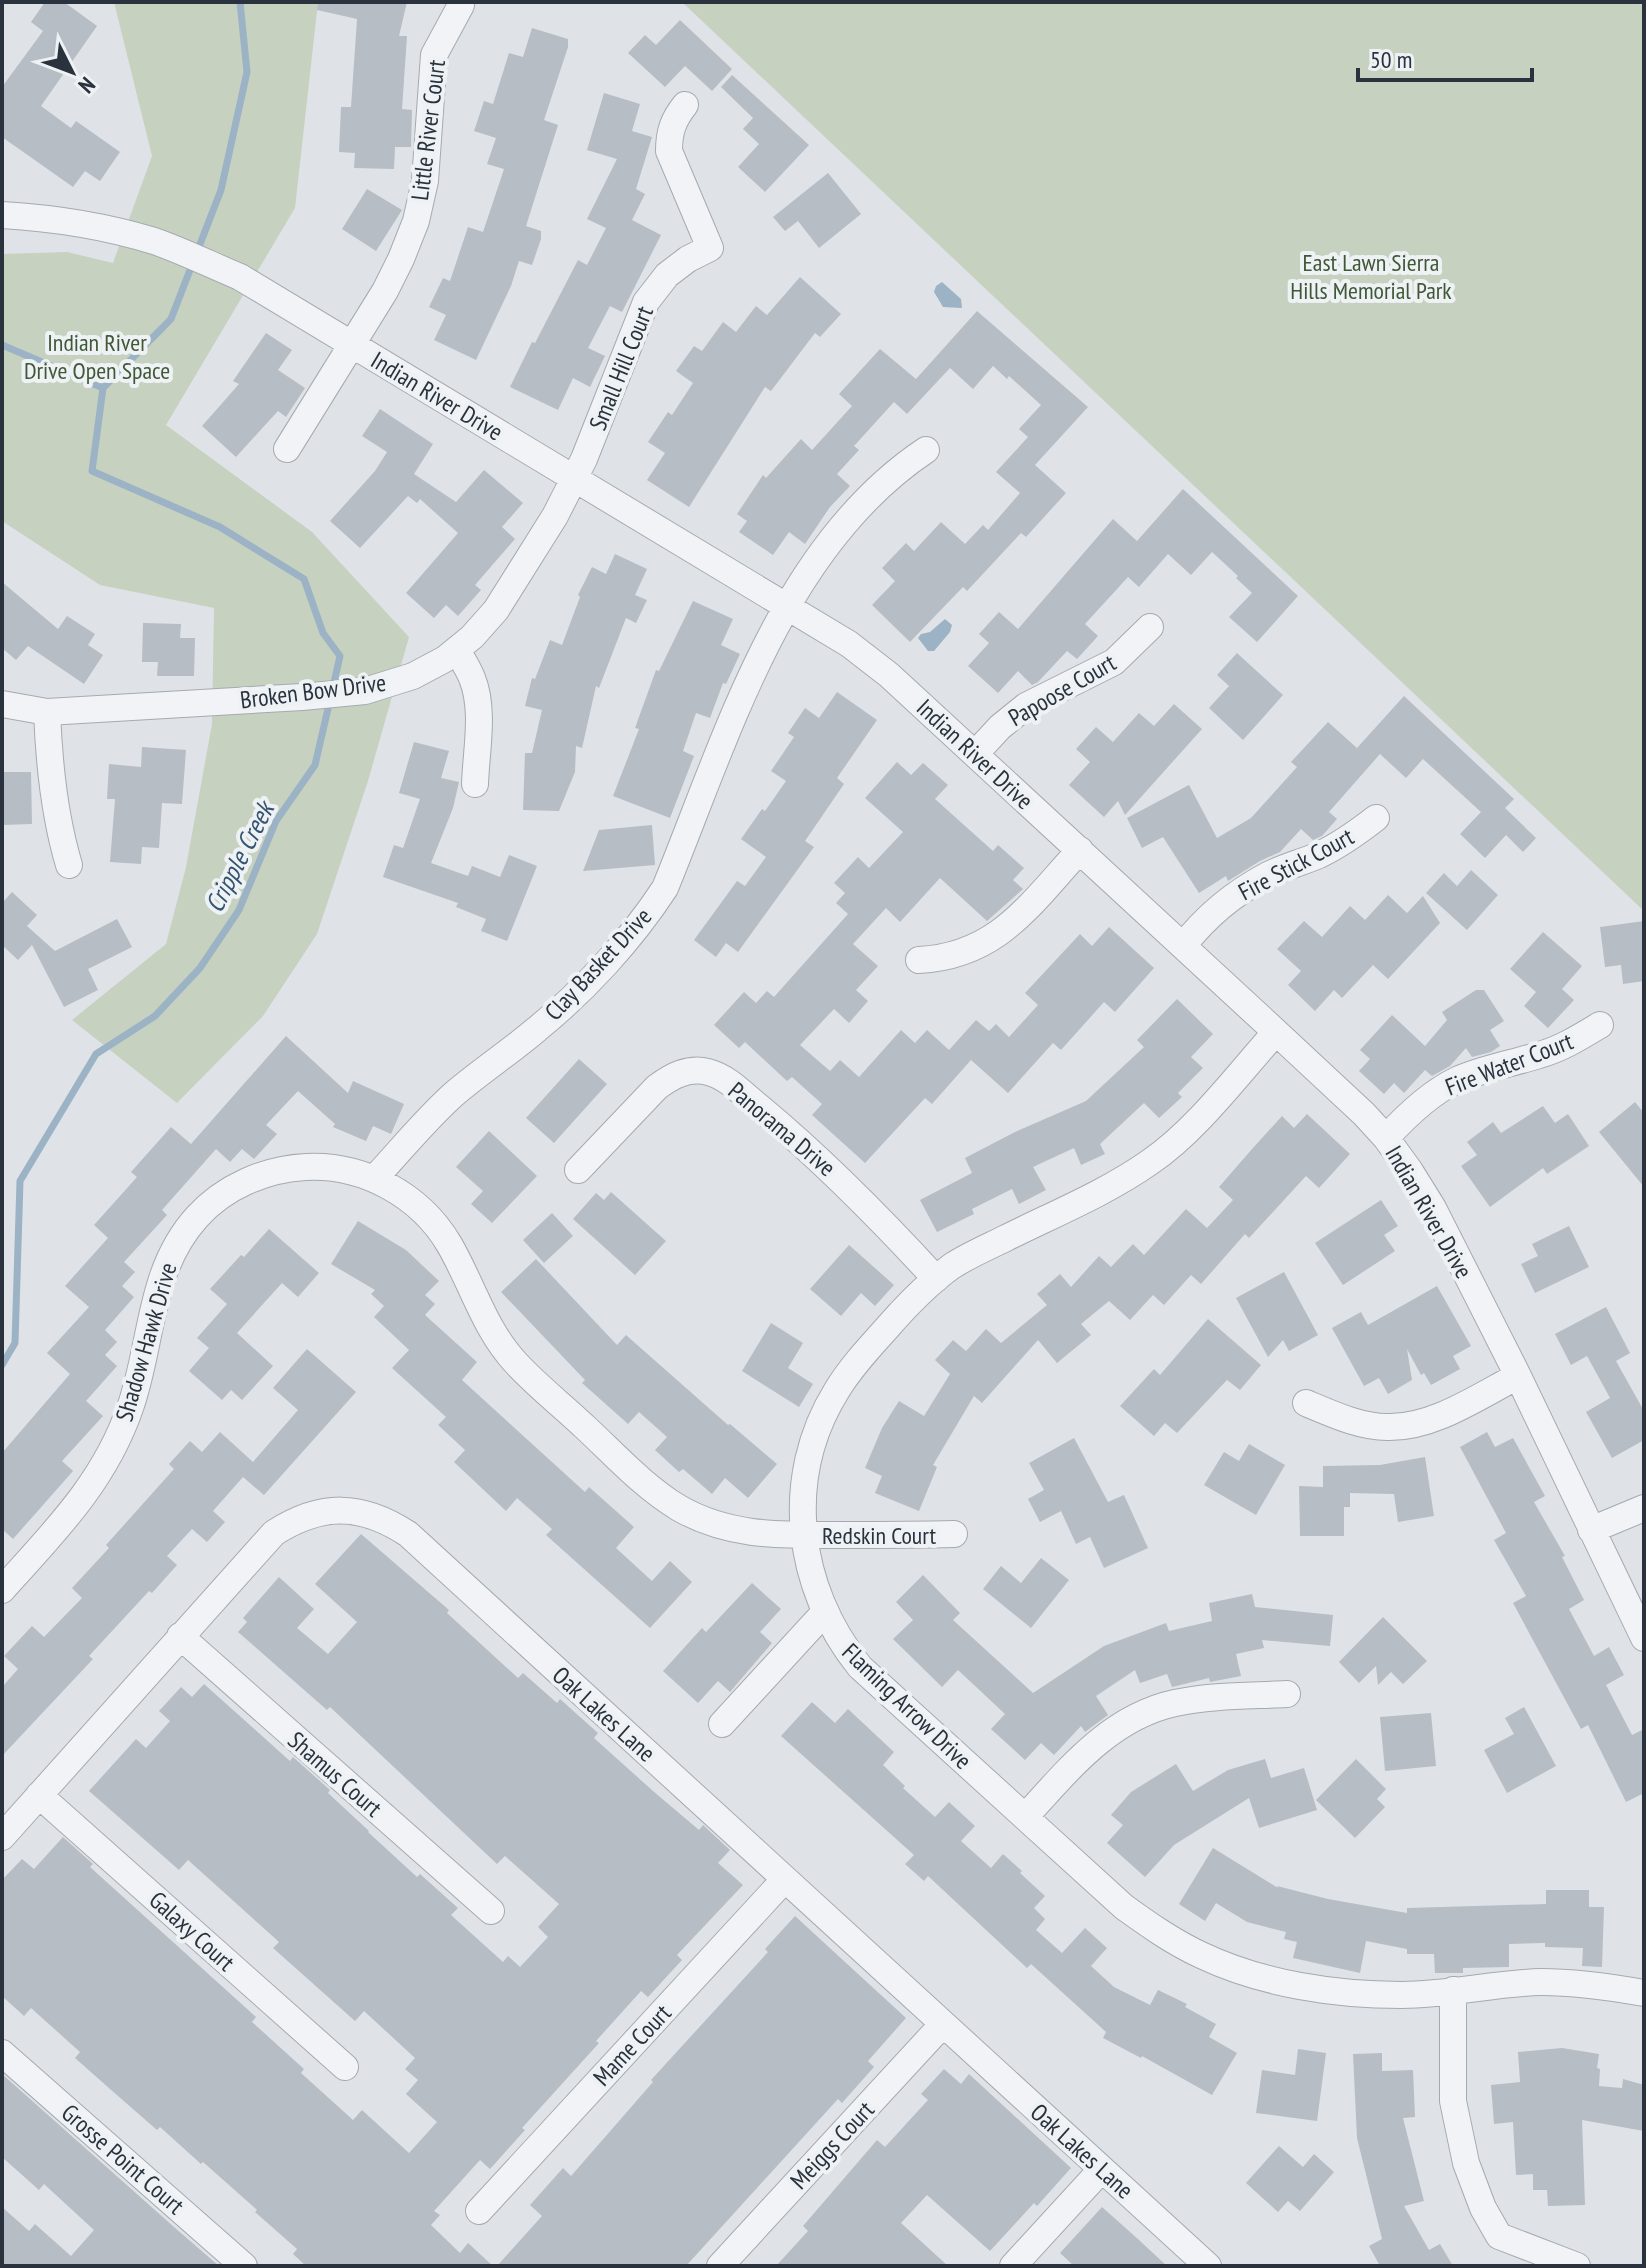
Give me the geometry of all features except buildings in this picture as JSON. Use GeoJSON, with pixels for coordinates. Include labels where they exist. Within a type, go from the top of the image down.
{"type":"FeatureCollection","features":[{"type":"Feature","properties":{"kind":"street","name":"Little River Court"},"geometry":{"type":"LineString","coordinates":[[287,449],[385,291],[416,221],[430,145],[434,55],[460,2]]}},
{"type":"Feature","properties":{"kind":"street","name":"Small Hill Court"},"geometry":{"type":"LineString","coordinates":[[574,479],[646,302],[667,275],[710,248],[669,151],[669,134],[674,119],[685,105]]}},
{"type":"Feature","properties":{"kind":"street","name":"Indian River Drive"},"geometry":{"type":"LineString","coordinates":[[2,215],[41,217],[98,227],[161,244],[240,277],[849,644],[879,667],[1276,1032],[1386,1138],[1433,1208],[1644,1638]]}},
{"type":"Feature","properties":{"kind":"street","name":"Clay Basket Drive"},"geometry":{"type":"LineString","coordinates":[[374,1179],[450,1097],[536,1031],[571,999],[645,919],[665,888],[759,658],[786,606],[830,541],[875,489],[926,450]]}},
{"type":"Feature","properties":{"kind":"street","name":"Broken Bow Drive"},"geometry":{"type":"LineString","coordinates":[[2,704],[47,712],[302,697],[365,691],[413,676],[457,650],[496,610],[555,516],[574,479]]}},
{"type":"Feature","properties":{"kind":"street","name":"Papoose Court"},"geometry":{"type":"LineString","coordinates":[[975,754],[1000,727],[1026,706],[1114,662],[1150,627]]}},
{"type":"Feature","properties":{"kind":"street"},"geometry":{"type":"LineString","coordinates":[[457,650],[473,679],[477,697],[475,784]]}},
{"type":"Feature","properties":{"kind":"street"},"geometry":{"type":"LineString","coordinates":[[47,712],[55,808],[69,865]]}},
{"type":"Feature","properties":{"kind":"street","name":"Fire Stick Court"},"geometry":{"type":"LineString","coordinates":[[1183,946],[1216,910],[1242,890],[1270,874],[1320,855],[1376,818]]}},
{"type":"Feature","properties":{"kind":"street"},"geometry":{"type":"LineString","coordinates":[[919,960],[956,955],[989,941],[1016,919],[1080,850]]}},
{"type":"Feature","properties":{"kind":"street","name":"Fire Water Court"},"geometry":{"type":"LineString","coordinates":[[1386,1138],[1424,1101],[1455,1081],[1489,1067],[1540,1055],[1571,1043],[1600,1025]]}},
{"type":"Feature","properties":{"kind":"street","name":"Flaming Arrow Drive"},"geometry":{"type":"LineString","coordinates":[[1276,1032],[1182,1136],[1152,1162],[969,1256],[910,1302],[855,1363],[836,1391],[821,1422],[811,1454],[804,1496],[804,1535],[811,1576],[824,1613],[839,1641],[860,1667],[1124,1907],[1170,1939],[1203,1956],[1253,1975],[1303,1987],[1354,1993],[1405,1995],[1541,1982],[1608,1986],[1644,1993]]}},
{"type":"Feature","properties":{"kind":"street","name":"Panorama Drive"},"geometry":{"type":"LineString","coordinates":[[578,1170],[657,1087],[672,1076],[690,1071],[708,1072],[725,1080],[808,1148],[875,1212],[936,1279]]}},
{"type":"Feature","properties":{"kind":"street","name":"Shadow Hawk Drive"},"geometry":{"type":"LineString","coordinates":[[2,1590],[76,1508],[112,1452],[131,1406],[156,1294],[167,1261],[195,1218],[220,1196],[264,1174],[313,1167],[347,1171],[374,1179],[428,1216],[448,1243],[493,1334],[516,1363],[650,1487],[678,1507],[708,1522],[759,1534],[804,1535]]}},
{"type":"Feature","properties":{"kind":"street"},"geometry":{"type":"LineString","coordinates":[[1306,1403],[1338,1417],[1389,1428],[1421,1423],[1518,1376]]}},
{"type":"Feature","properties":{"kind":"street"},"geometry":{"type":"LineString","coordinates":[[1591,1530],[1644,1508]]}},
{"type":"Feature","properties":{"kind":"street","name":"Oak Lakes Lane"},"geometry":{"type":"LineString","coordinates":[[2,1837],[274,1533],[293,1521],[319,1512],[341,1509],[364,1512],[390,1522],[408,1534],[1208,2266]]}},
{"type":"Feature","properties":{"kind":"street","name":"Redskin Court"},"geometry":{"type":"LineString","coordinates":[[804,1535],[954,1534]]}},
{"type":"Feature","properties":{"kind":"street"},"geometry":{"type":"LineString","coordinates":[[722,1724],[824,1613]]}},
{"type":"Feature","properties":{"kind":"street","name":"Shamus Court"},"geometry":{"type":"LineString","coordinates":[[180,1636],[491,1911]]}},
{"type":"Feature","properties":{"kind":"street"},"geometry":{"type":"LineString","coordinates":[[1025,1817],[1086,1752],[1112,1730],[1142,1714],[1174,1703],[1207,1698],[1287,1694]]}},
{"type":"Feature","properties":{"kind":"street","name":"Galaxy Court"},"geometry":{"type":"LineString","coordinates":[[39,1795],[345,2067]]}},
{"type":"Feature","properties":{"kind":"street","name":"Mame Court"},"geometry":{"type":"LineString","coordinates":[[479,2211],[785,1879]]}},
{"type":"Feature","properties":{"kind":"street"},"geometry":{"type":"LineString","coordinates":[[1453,1990],[1453,2101],[1466,2163],[1483,2208],[1499,2236],[1577,2266]]}},
{"type":"Feature","properties":{"kind":"street","name":"Meiggs Court"},"geometry":{"type":"LineString","coordinates":[[720,2266],[943,2024]]}},
{"type":"Feature","properties":{"kind":"street","name":"Grosse Point Court"},"geometry":{"type":"LineString","coordinates":[[2,2053],[244,2266]]}},
{"type":"Feature","properties":{"kind":"street"},"geometry":{"type":"LineString","coordinates":[[1013,2266],[1102,2169]]}},
{"type":"Feature","properties":{"kind":"green space","name":"Indian River Drive Open Space"},"geometry":{"type":"Polygon","coordinates":[[[114,2],[318,2],[295,208],[166,425],[312,532],[409,637],[368,781],[317,934],[263,1016],[177,1103],[72,1020],[166,944],[186,867],[212,724],[214,608],[100,585],[2,521],[2,254],[67,252],[113,263],[152,156],[114,2]]]}},
{"type":"Feature","properties":{"kind":"green space","name":"East Lawn Sierra Hills Memorial Park"},"geometry":{"type":"Polygon","coordinates":[[[682,2],[1644,2],[1644,911],[682,2]]]}},
{"type":"Feature","properties":{"kind":"water"},"geometry":{"type":"Polygon","coordinates":[[[942,282],[961,299],[962,308],[943,307],[934,292],[942,282]]]}},
{"type":"Feature","properties":{"kind":"water"},"geometry":{"type":"Polygon","coordinates":[[[945,619],[952,625],[950,632],[934,651],[928,651],[918,638],[945,619]]]}},
{"type":"Feature","properties":{"kind":"waterway"},"geometry":{"type":"LineString","coordinates":[[2,345],[103,388],[171,319],[221,190],[247,72],[240,2]]}},
{"type":"Feature","properties":{"kind":"waterway","name":"Cripple Creek"},"geometry":{"type":"LineString","coordinates":[[103,388],[92,471],[220,527],[304,579],[323,633],[340,656],[333,687]]}},
{"type":"Feature","properties":{"kind":"waterway","name":"Cripple Creek"},"geometry":{"type":"LineString","coordinates":[[2,1365],[15,1343],[20,1181],[96,1054],[155,1016],[200,968],[239,910],[276,821],[315,765],[330,700]]}}]}
